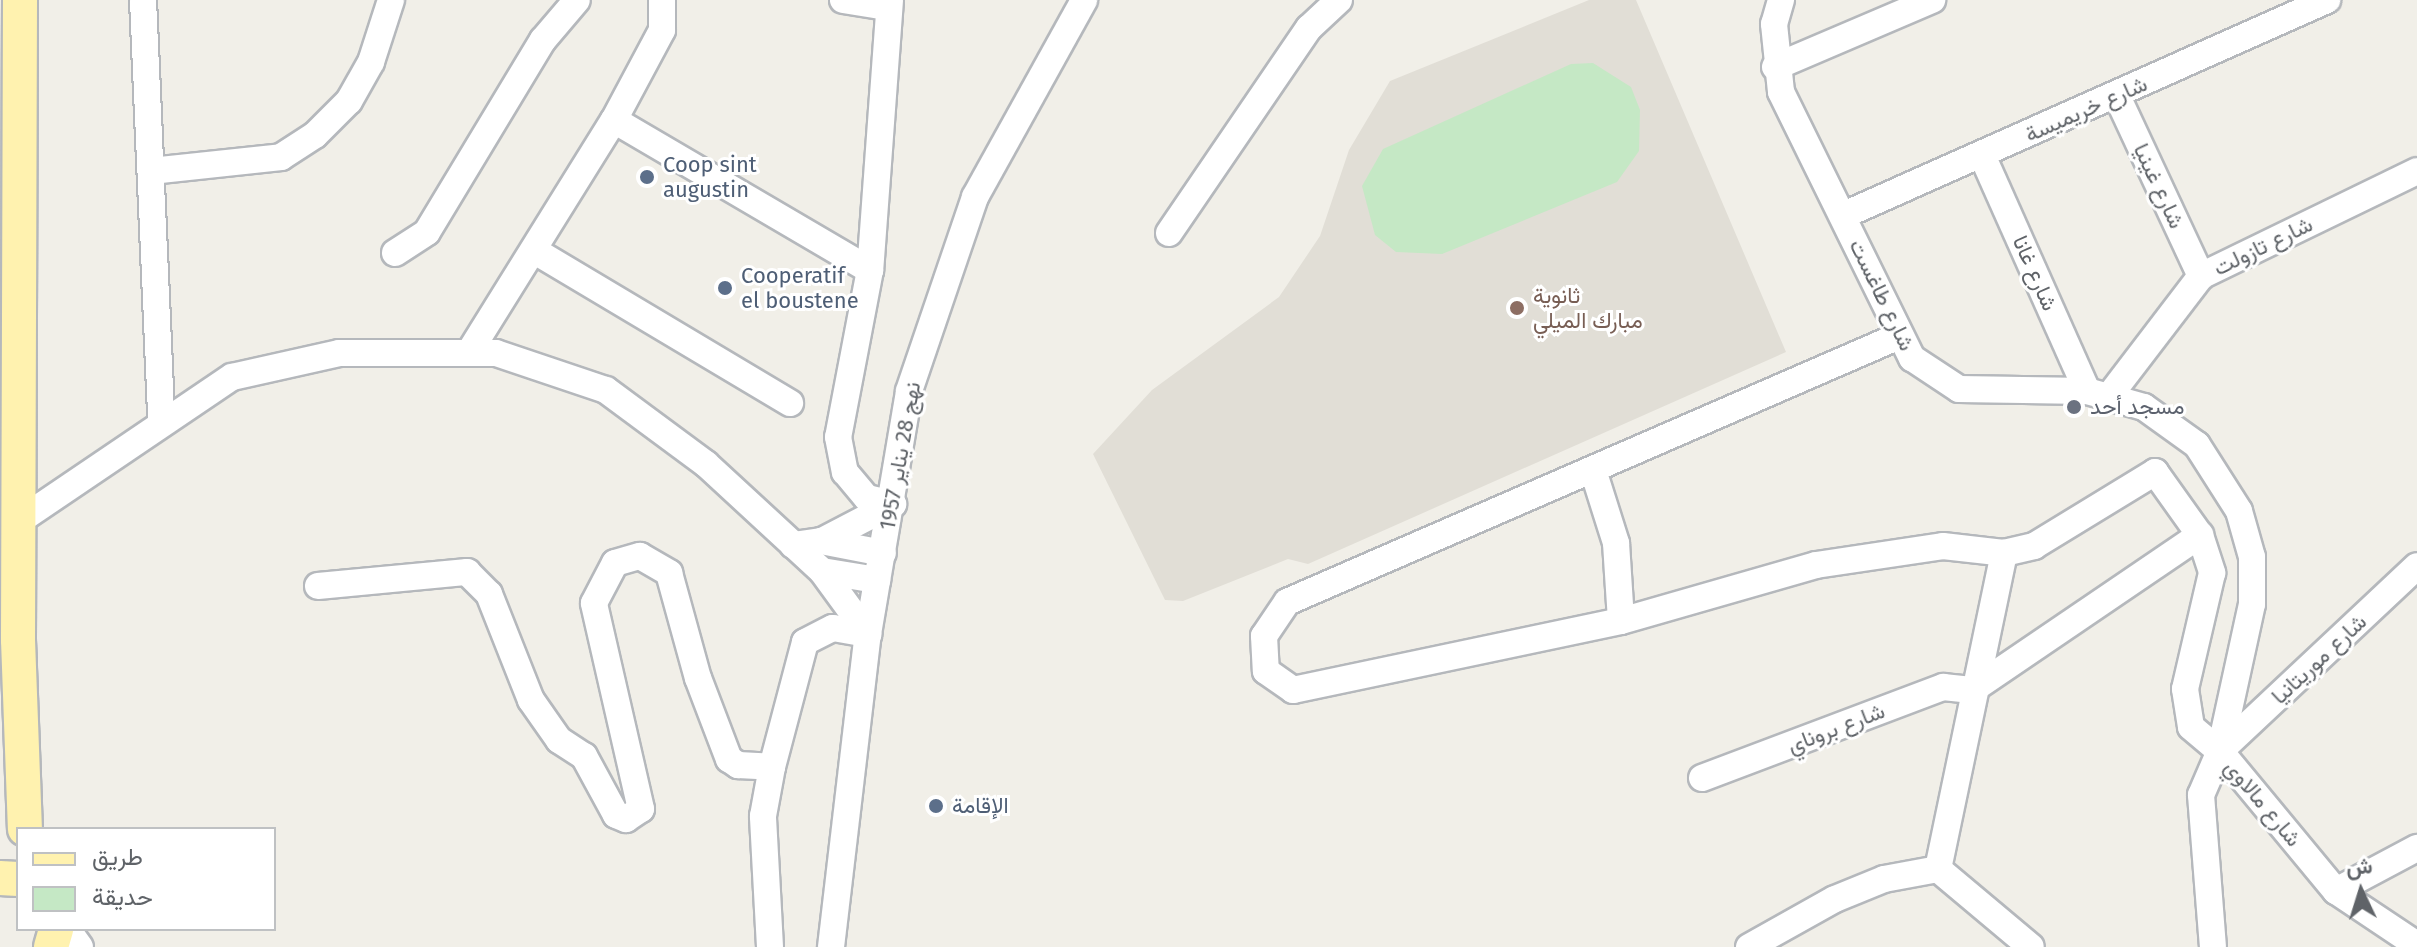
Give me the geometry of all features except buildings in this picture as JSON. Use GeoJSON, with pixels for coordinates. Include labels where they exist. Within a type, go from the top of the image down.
{"type":"FeatureCollection","features":[{"type":"Feature","properties":{"kind":"main road"},"geometry":{"type":"LineString","coordinates":[[20,0],[9,285],[19,521],[25,827]]}},
{"type":"Feature","properties":{"kind":"street"},"geometry":{"type":"LineString","coordinates":[[143,0],[161,418]]}},
{"type":"Feature","properties":{"kind":"street"},"geometry":{"type":"LineString","coordinates":[[151,171],[281,157],[315,135],[349,101],[371,62],[391,0]]}},
{"type":"Feature","properties":{"kind":"street"},"geometry":{"type":"LineString","coordinates":[[395,253],[427,232],[543,40],[577,0]]}},
{"type":"Feature","properties":{"kind":"street"},"geometry":{"type":"LineString","coordinates":[[470,351],[614,120],[662,30],[662,0]]}},
{"type":"Feature","properties":{"kind":"street"},"geometry":{"type":"LineString","coordinates":[[843,0],[888,4],[870,270],[838,437],[845,472],[867,498],[893,504]]}},
{"type":"Feature","properties":{"kind":"street","name":"نهج 28 يناير 1957"},"geometry":{"type":"LineString","coordinates":[[831,947],[868,634],[893,504],[909,391],[938,292],[975,197],[1084,0]]}},
{"type":"Feature","properties":{"kind":"street"},"geometry":{"type":"LineString","coordinates":[[1169,233],[1309,28],[1339,0]]}},
{"type":"Feature","properties":{"kind":"street","name":"شارع طاغست"},"geometry":{"type":"LineString","coordinates":[[1781,0],[1775,67],[1781,92],[1844,215],[1899,336],[1929,375],[1959,389],[2098,393],[2177,425],[2239,511],[2252,557],[2252,604],[2220,751]]}},
{"type":"Feature","properties":{"kind":"street"},"geometry":{"type":"LineString","coordinates":[[1775,67],[1932,0]]}},
{"type":"Feature","properties":{"kind":"street","name":"شارع خريميسة"},"geometry":{"type":"LineString","coordinates":[[1844,215],[2117,96],[2291,8],[2327,0]]}},
{"type":"Feature","properties":{"kind":"street","name":"شارع غينيا"},"geometry":{"type":"LineString","coordinates":[[2117,96],[2201,276]]}},
{"type":"Feature","properties":{"kind":"street"},"geometry":{"type":"LineString","coordinates":[[614,120],[870,270]]}},
{"type":"Feature","properties":{"kind":"street","name":"شارع غانا"},"geometry":{"type":"LineString","coordinates":[[1982,155],[2098,393]]}},
{"type":"Feature","properties":{"kind":"street","name":"شارع تازولت"},"geometry":{"type":"LineString","coordinates":[[2098,393],[2201,276],[2417,171]]}},
{"type":"Feature","properties":{"kind":"street"},"geometry":{"type":"LineString","coordinates":[[535,251],[790,403]]}},
{"type":"Feature","properties":{"kind":"street"},"geometry":{"type":"LineString","coordinates":[[1899,336],[1287,602],[1273,616],[1261,654],[1276,683],[1293,690],[1621,621],[1816,565],[1943,546],[2004,553],[2034,546],[2155,472],[2200,535],[1972,690]]}},
{"type":"Feature","properties":{"kind":"street"},"geometry":{"type":"LineString","coordinates":[[19,521],[161,418],[232,377],[283,362],[470,351],[538,363],[606,390],[706,464],[822,571],[868,634]]}},
{"type":"Feature","properties":{"kind":"street"},"geometry":{"type":"LineString","coordinates":[[1593,470],[1616,543],[1621,621]]}},
{"type":"Feature","properties":{"kind":"street"},"geometry":{"type":"LineString","coordinates":[[793,545],[821,541],[893,504]]}},
{"type":"Feature","properties":{"kind":"street","name":"شارع مالاوي"},"geometry":{"type":"LineString","coordinates":[[2200,535],[2212,573],[2209,602],[2184,710],[2336,891],[2417,945]]}},
{"type":"Feature","properties":{"kind":"street"},"geometry":{"type":"LineString","coordinates":[[821,541],[883,553]]}},
{"type":"Feature","properties":{"kind":"street"},"geometry":{"type":"LineString","coordinates":[[1938,869],[1972,690],[2004,553]]}},
{"type":"Feature","properties":{"kind":"street"},"geometry":{"type":"LineString","coordinates":[[318,586],[467,572],[489,594],[531,700],[559,740],[584,756],[616,815],[630,818],[641,809],[594,603],[615,563],[648,558],[669,573],[729,759],[772,767]]}},
{"type":"Feature","properties":{"kind":"street"},"geometry":{"type":"LineString","coordinates":[[822,571],[877,580]]}},
{"type":"Feature","properties":{"kind":"street","name":"شارع موريتانيا"},"geometry":{"type":"LineString","coordinates":[[2220,751],[2414,579]]}},
{"type":"Feature","properties":{"kind":"street"},"geometry":{"type":"LineString","coordinates":[[770,947],[763,816],[801,648],[825,630],[868,634]]}},
{"type":"Feature","properties":{"kind":"street","name":"شارع بروناي"},"geometry":{"type":"LineString","coordinates":[[1702,778],[1943,687],[1972,690]]}},
{"type":"Feature","properties":{"kind":"street"},"geometry":{"type":"LineString","coordinates":[[2213,947],[2201,795],[2220,751]]}},
{"type":"Feature","properties":{"kind":"street"},"geometry":{"type":"LineString","coordinates":[[2336,891],[2417,848]]}},
{"type":"Feature","properties":{"kind":"street"},"geometry":{"type":"LineString","coordinates":[[1749,947],[1835,899],[1884,879],[1938,869]]}},
{"type":"Feature","properties":{"kind":"street"},"geometry":{"type":"LineString","coordinates":[[1938,869],[2031,947]]}},
{"type":"Feature","properties":{"kind":"shaded area","name":"ثانوية مبارك الميلي"},"geometry":{"type":"Polygon","coordinates":[[[1589,0],[1636,0],[1786,352],[1308,564],[1288,559],[1183,601],[1165,600],[1093,454],[1152,390],[1279,297],[1320,236],[1349,150],[1390,81],[1589,0]]]}},
{"type":"Feature","properties":{"kind":"green space"},"geometry":{"type":"Polygon","coordinates":[[[1593,63],[1631,87],[1640,110],[1639,151],[1617,182],[1442,254],[1396,252],[1375,235],[1362,186],[1383,149],[1571,64],[1593,63]]]}},
{"type":"Feature","properties":{"kind":"place","name":"Coop sint augustin"},"geometry":{"type":"Point","coordinates":[647,177]}},
{"type":"Feature","properties":{"kind":"place","name":"Cooperatif el boustene"},"geometry":{"type":"Point","coordinates":[725,288]}},
{"type":"Feature","properties":{"kind":"place","name":"ثانوية مبارك الميلي"},"geometry":{"type":"Point","coordinates":[1517,308]}},
{"type":"Feature","properties":{"kind":"place","name":"مسجد أحد"},"geometry":{"type":"Point","coordinates":[2074,407]}},
{"type":"Feature","properties":{"kind":"place","name":"الإقامة"},"geometry":{"type":"Point","coordinates":[936,806]}}]}
